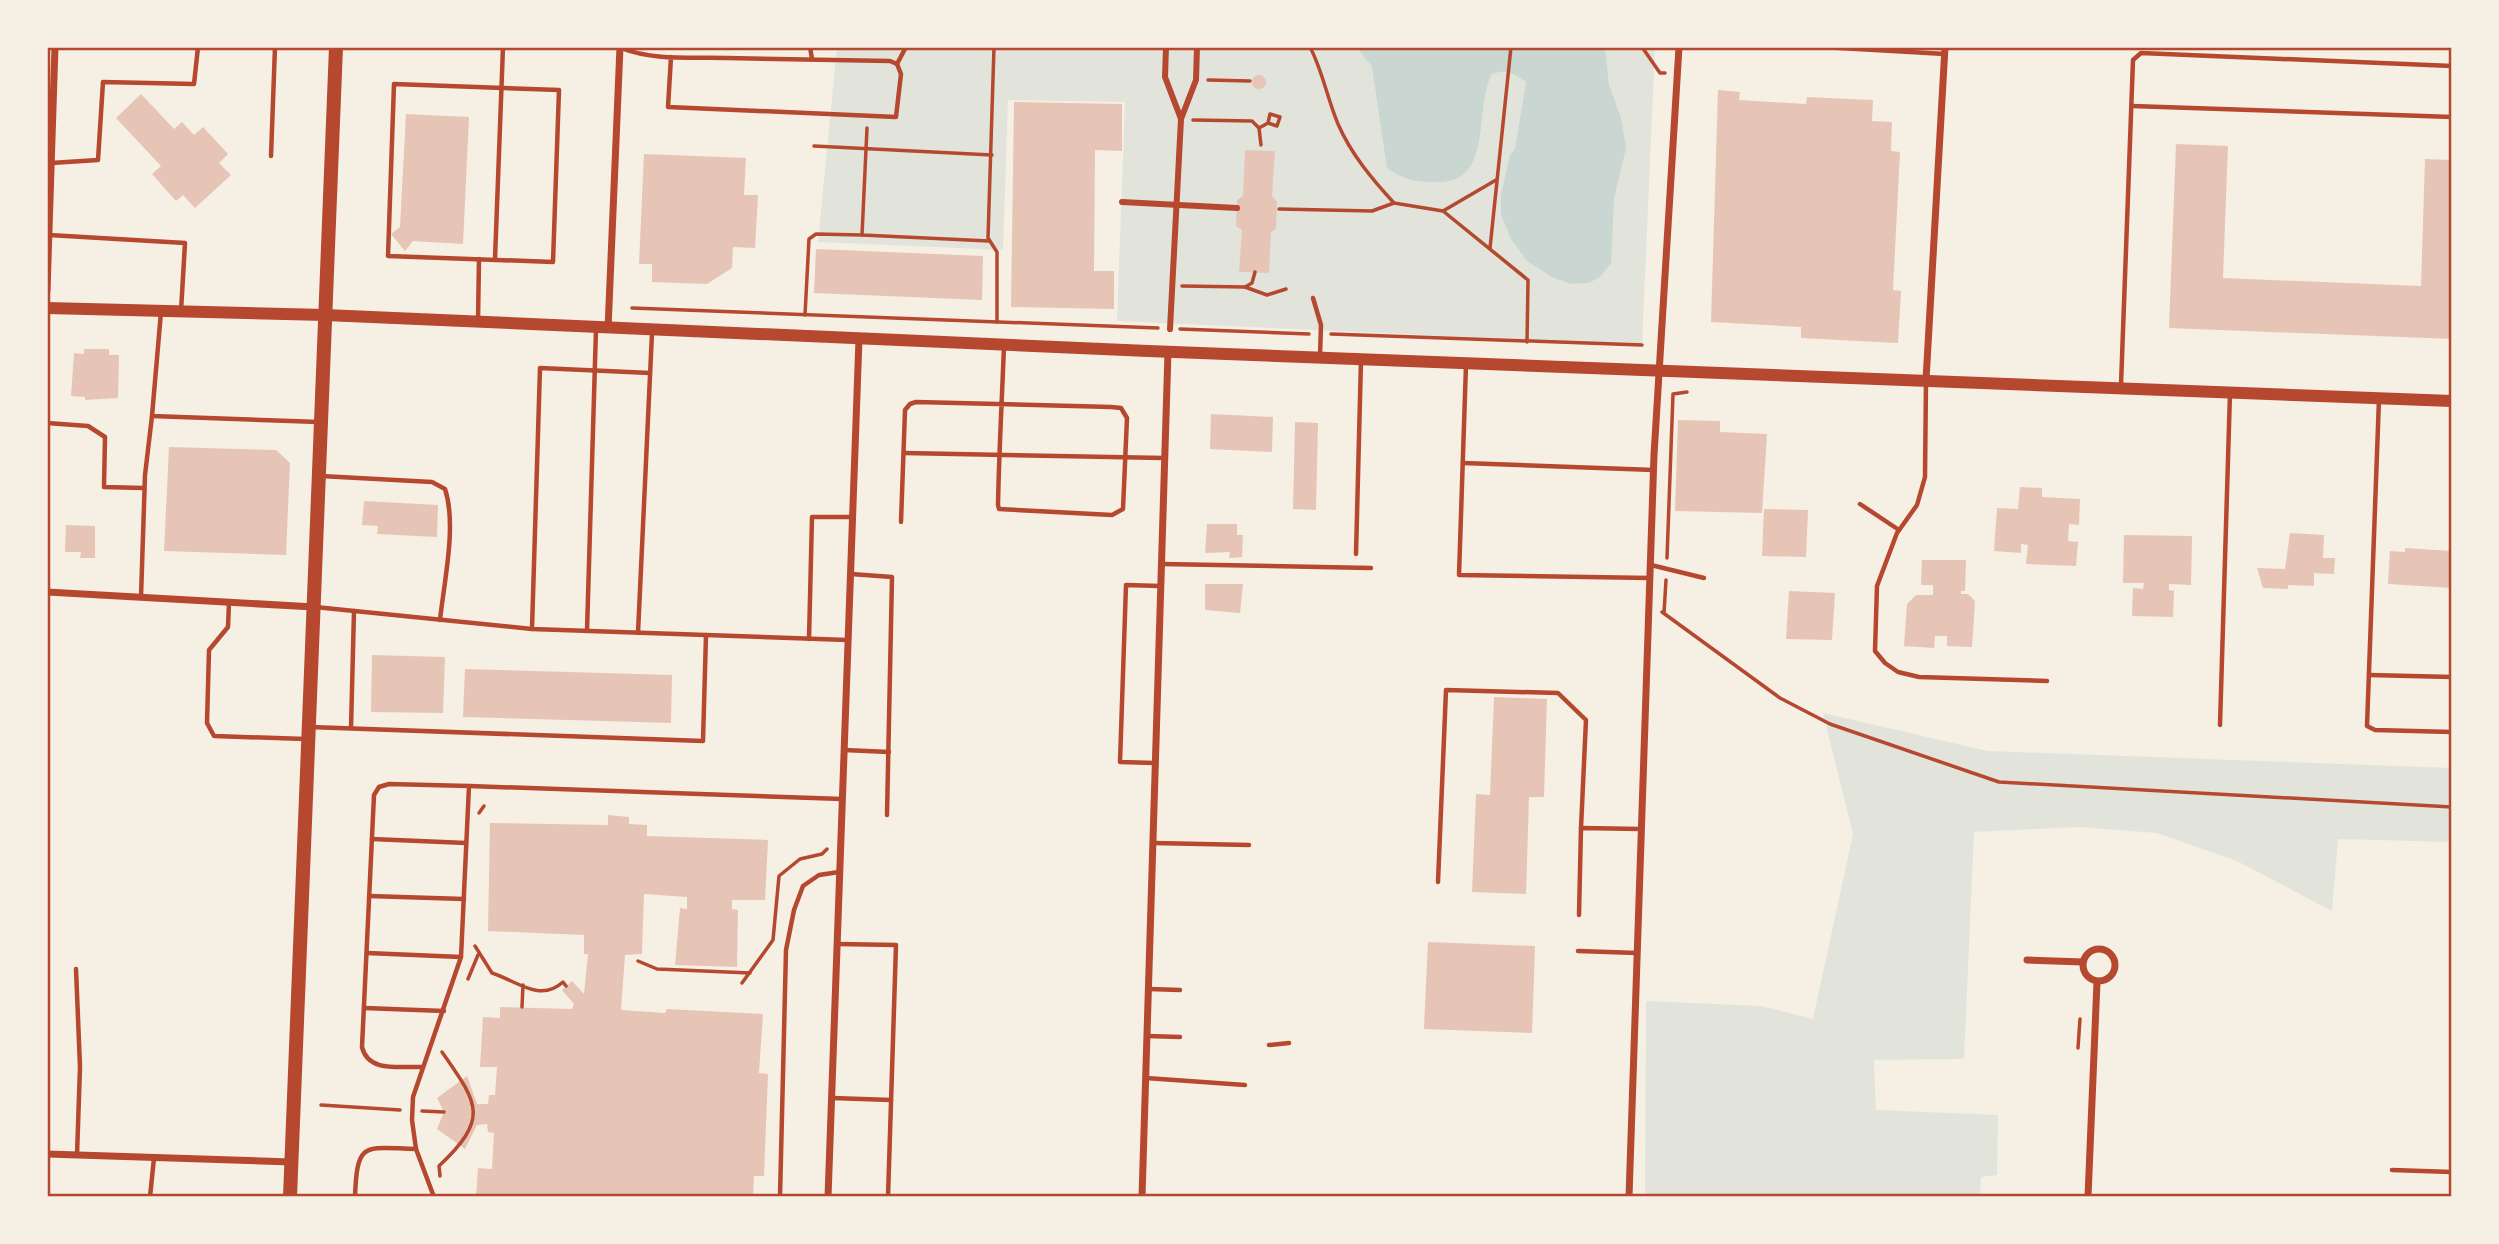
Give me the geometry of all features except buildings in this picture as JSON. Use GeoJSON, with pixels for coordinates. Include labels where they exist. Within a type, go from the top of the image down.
{"type":"FeatureCollection","features":[{"type":"Feature","properties":{"kind":"highway"},"geometry":{"type":"LineString","coordinates":[[290,1197],[336,47]]}},
{"type":"Feature","properties":{"kind":"main road"},"geometry":{"type":"LineString","coordinates":[[47,308],[325,315],[859,340],[2452,401]]}},
{"type":"Feature","properties":{"kind":"street"},"geometry":{"type":"LineString","coordinates":[[47,291],[55,47]]}},
{"type":"Feature","properties":{"kind":"street"},"geometry":{"type":"LineString","coordinates":[[602,328],[620,47],[612,47]]}},
{"type":"Feature","properties":{"kind":"street"},"geometry":{"type":"LineString","coordinates":[[1166,47],[1165,77],[1181,119]]}},
{"type":"Feature","properties":{"kind":"street"},"geometry":{"type":"LineString","coordinates":[[1170,329],[1181,119],[1196,80],[1197,47]]}},
{"type":"Feature","properties":{"kind":"street"},"geometry":{"type":"LineString","coordinates":[[1629,1197],[1654,470],[1679,47]]}},
{"type":"Feature","properties":{"kind":"street"},"geometry":{"type":"LineString","coordinates":[[1926,380],[1945,51]]}},
{"type":"Feature","properties":{"kind":"street"},"geometry":{"type":"LineString","coordinates":[[1122,202],[1237,208]]}},
{"type":"Feature","properties":{"kind":"street"},"geometry":{"type":"LineString","coordinates":[[828,1197],[859,340]]}},
{"type":"Feature","properties":{"kind":"street"},"geometry":{"type":"LineString","coordinates":[[1142,1197],[1168,352]]}},
{"type":"Feature","properties":{"kind":"street"},"geometry":{"type":"LineString","coordinates":[[47,592],[315,607]]}},
{"type":"Feature","properties":{"kind":"street"},"geometry":{"type":"LineString","coordinates":[[2101,948],[2113,955],[2113,974],[2097,982],[2084,971],[2082,962],[2092,949],[2101,948]]}},
{"type":"Feature","properties":{"kind":"street"},"geometry":{"type":"LineString","coordinates":[[2026,960],[2082,962]]}},
{"type":"Feature","properties":{"kind":"street"},"geometry":{"type":"LineString","coordinates":[[2088,1197],[2097,982]]}},
{"type":"Feature","properties":{"kind":"street"},"geometry":{"type":"LineString","coordinates":[[47,1154],[291,1161]]}},
{"type":"Feature","properties":{"kind":"lane"},"geometry":{"type":"LineString","coordinates":[[50,159],[98,160],[103,82],[194,84],[198,47]]}},
{"type":"Feature","properties":{"kind":"lane"},"geometry":{"type":"LineString","coordinates":[[271,156],[275,47]]}},
{"type":"Feature","properties":{"kind":"lane"},"geometry":{"type":"LineString","coordinates":[[495,260],[503,47]]}},
{"type":"Feature","properties":{"kind":"lane"},"geometry":{"type":"LineString","coordinates":[[620,47],[642,56],[890,61],[897,64],[901,74],[896,117],[668,107],[671,57]]}},
{"type":"Feature","properties":{"kind":"lane"},"geometry":{"type":"LineString","coordinates":[[810,47],[812,59]]}},
{"type":"Feature","properties":{"kind":"lane"},"geometry":{"type":"LineString","coordinates":[[897,64],[906,47]]}},
{"type":"Feature","properties":{"kind":"lane"},"geometry":{"type":"LineString","coordinates":[[1822,47],[1945,51]]}},
{"type":"Feature","properties":{"kind":"lane"},"geometry":{"type":"LineString","coordinates":[[2121,388],[2133,60],[2141,52],[2452,65]]}},
{"type":"Feature","properties":{"kind":"lane"},"geometry":{"type":"LineString","coordinates":[[394,84],[501,88],[559,90],[553,262],[388,256],[394,84]]}},
{"type":"Feature","properties":{"kind":"lane"},"geometry":{"type":"LineString","coordinates":[[2132,106],[2452,117]]}},
{"type":"Feature","properties":{"kind":"lane"},"geometry":{"type":"LineString","coordinates":[[49,235],[185,243],[181,312]]}},
{"type":"Feature","properties":{"kind":"lane"},"geometry":{"type":"LineString","coordinates":[[478,323],[479,259]]}},
{"type":"Feature","properties":{"kind":"lane"},"geometry":{"type":"LineString","coordinates":[[1313,298],[1321,334],[1320,358]]}},
{"type":"Feature","properties":{"kind":"lane"},"geometry":{"type":"LineString","coordinates":[[141,597],[144,488],[161,311]]}},
{"type":"Feature","properties":{"kind":"lane"},"geometry":{"type":"LineString","coordinates":[[587,631],[595,371],[602,328]]}},
{"type":"Feature","properties":{"kind":"lane"},"geometry":{"type":"LineString","coordinates":[[638,633],[652,331]]}},
{"type":"Feature","properties":{"kind":"lane"},"geometry":{"type":"LineString","coordinates":[[901,522],[905,410],[909,404],[1002,406],[1121,408],[1127,418],[1124,505],[1119,513],[1112,515],[1000,510],[1000,457],[1002,406],[1004,345]]}},
{"type":"Feature","properties":{"kind":"lane"},"geometry":{"type":"LineString","coordinates":[[1356,554],[1362,359]]}},
{"type":"Feature","properties":{"kind":"lane"},"geometry":{"type":"LineString","coordinates":[[1466,363],[1459,575],[1650,578]]}},
{"type":"Feature","properties":{"kind":"lane"},"geometry":{"type":"LineString","coordinates":[[532,629],[540,368],[650,373]]}},
{"type":"Feature","properties":{"kind":"lane"},"geometry":{"type":"LineString","coordinates":[[1926,380],[1925,477],[1917,505],[1899,530],[1877,586],[1875,651],[1885,663],[1898,672],[1919,677],[2047,681]]}},
{"type":"Feature","properties":{"kind":"lane"},"geometry":{"type":"LineString","coordinates":[[2220,725],[2231,392]]}},
{"type":"Feature","properties":{"kind":"lane"},"geometry":{"type":"LineString","coordinates":[[2379,398],[2367,726],[2375,730],[2452,732]]}},
{"type":"Feature","properties":{"kind":"lane"},"geometry":{"type":"LineString","coordinates":[[152,416],[321,422]]}},
{"type":"Feature","properties":{"kind":"lane"},"geometry":{"type":"LineString","coordinates":[[47,423],[88,426],[105,437],[104,486],[144,488]]}},
{"type":"Feature","properties":{"kind":"lane"},"geometry":{"type":"LineString","coordinates":[[904,453],[1000,457],[1165,458]]}},
{"type":"Feature","properties":{"kind":"lane"},"geometry":{"type":"LineString","coordinates":[[1463,463],[1654,470]]}},
{"type":"Feature","properties":{"kind":"lane"},"geometry":{"type":"LineString","coordinates":[[319,476],[432,482],[445,489],[449,501],[440,620]]}},
{"type":"Feature","properties":{"kind":"lane"},"geometry":{"type":"LineString","coordinates":[[1860,504],[1899,530]]}},
{"type":"Feature","properties":{"kind":"lane"},"geometry":{"type":"LineString","coordinates":[[809,639],[812,517],[853,517]]}},
{"type":"Feature","properties":{"kind":"lane"},"geometry":{"type":"LineString","coordinates":[[1162,564],[1371,568]]}},
{"type":"Feature","properties":{"kind":"lane"},"geometry":{"type":"LineString","coordinates":[[1650,565],[1704,578]]}},
{"type":"Feature","properties":{"kind":"lane"},"geometry":{"type":"LineString","coordinates":[[851,574],[892,577],[887,815]]}},
{"type":"Feature","properties":{"kind":"lane"},"geometry":{"type":"LineString","coordinates":[[1156,763],[1119,762],[1126,585],[1161,586]]}},
{"type":"Feature","properties":{"kind":"lane"},"geometry":{"type":"LineString","coordinates":[[229,602],[228,627],[209,650],[206,723],[214,736],[351,729],[703,741],[706,635]]}},
{"type":"Feature","properties":{"kind":"lane"},"geometry":{"type":"LineString","coordinates":[[315,607],[532,629],[848,640]]}},
{"type":"Feature","properties":{"kind":"lane"},"geometry":{"type":"LineString","coordinates":[[351,729],[354,611]]}},
{"type":"Feature","properties":{"kind":"lane"},"geometry":{"type":"LineString","coordinates":[[2369,675],[2452,677]]}},
{"type":"Feature","properties":{"kind":"lane"},"geometry":{"type":"LineString","coordinates":[[1438,882],[1446,690],[1558,693],[1586,720],[1579,915]]}},
{"type":"Feature","properties":{"kind":"lane"},"geometry":{"type":"LineString","coordinates":[[844,750],[889,752]]}},
{"type":"Feature","properties":{"kind":"lane"},"geometry":{"type":"LineString","coordinates":[[423,1067],[372,1065],[365,1058],[362,1047],[374,795],[379,787],[389,784],[469,786],[842,799]]}},
{"type":"Feature","properties":{"kind":"lane"},"geometry":{"type":"LineString","coordinates":[[434,1197],[416,1149],[413,1097],[461,957],[469,786]]}},
{"type":"Feature","properties":{"kind":"lane"},"geometry":{"type":"LineString","coordinates":[[1581,828],[1641,829]]}},
{"type":"Feature","properties":{"kind":"lane"},"geometry":{"type":"LineString","coordinates":[[372,839],[466,843]]}},
{"type":"Feature","properties":{"kind":"lane"},"geometry":{"type":"LineString","coordinates":[[1153,843],[1249,845]]}},
{"type":"Feature","properties":{"kind":"lane"},"geometry":{"type":"LineString","coordinates":[[780,1197],[789,937],[803,886],[819,875],[840,872]]}},
{"type":"Feature","properties":{"kind":"lane"},"geometry":{"type":"LineString","coordinates":[[369,896],[464,900]]}},
{"type":"Feature","properties":{"kind":"lane"},"geometry":{"type":"LineString","coordinates":[[837,944],[897,945],[888,1197]]}},
{"type":"Feature","properties":{"kind":"lane"},"geometry":{"type":"LineString","coordinates":[[1578,951],[1637,953]]}},
{"type":"Feature","properties":{"kind":"lane"},"geometry":{"type":"LineString","coordinates":[[366,953],[461,957]]}},
{"type":"Feature","properties":{"kind":"lane"},"geometry":{"type":"LineString","coordinates":[[76,969],[80,1067],[77,1155]]}},
{"type":"Feature","properties":{"kind":"lane"},"geometry":{"type":"LineString","coordinates":[[1149,989],[1180,990]]}},
{"type":"Feature","properties":{"kind":"lane"},"geometry":{"type":"LineString","coordinates":[[364,1007],[444,1011]]}},
{"type":"Feature","properties":{"kind":"lane"},"geometry":{"type":"LineString","coordinates":[[1147,1036],[1180,1037]]}},
{"type":"Feature","properties":{"kind":"lane"},"geometry":{"type":"LineString","coordinates":[[1269,1045],[1289,1042]]}},
{"type":"Feature","properties":{"kind":"lane"},"geometry":{"type":"LineString","coordinates":[[1146,1078],[1245,1086]]}},
{"type":"Feature","properties":{"kind":"lane"},"geometry":{"type":"LineString","coordinates":[[831,1098],[891,1100]]}},
{"type":"Feature","properties":{"kind":"lane"},"geometry":{"type":"LineString","coordinates":[[355,1197],[356,1165],[361,1154],[369,1148],[416,1149]]}},
{"type":"Feature","properties":{"kind":"lane"},"geometry":{"type":"LineString","coordinates":[[150,1197],[154,1157]]}},
{"type":"Feature","properties":{"kind":"lane"},"geometry":{"type":"LineString","coordinates":[[2392,1170],[2452,1172]]}},
{"type":"Feature","properties":{"kind":"path"},"geometry":{"type":"LineString","coordinates":[[994,47],[990,241],[997,252],[997,322]]}},
{"type":"Feature","properties":{"kind":"path"},"geometry":{"type":"LineString","coordinates":[[1310,47],[1322,69],[1337,122],[1367,173],[1394,203]]}},
{"type":"Feature","properties":{"kind":"path"},"geometry":{"type":"LineString","coordinates":[[1490,247],[1511,47]]}},
{"type":"Feature","properties":{"kind":"path"},"geometry":{"type":"LineString","coordinates":[[1196,80],[1250,81]]}},
{"type":"Feature","properties":{"kind":"path"},"geometry":{"type":"LineString","coordinates":[[862,235],[868,116]]}},
{"type":"Feature","properties":{"kind":"path"},"geometry":{"type":"LineString","coordinates":[[1181,119],[1252,121],[1259,128],[1261,145]]}},
{"type":"Feature","properties":{"kind":"path"},"geometry":{"type":"LineString","coordinates":[[1259,128],[1268,123]]}},
{"type":"Feature","properties":{"kind":"path"},"geometry":{"type":"LineString","coordinates":[[814,146],[992,155]]}},
{"type":"Feature","properties":{"kind":"path"},"geometry":{"type":"LineString","coordinates":[[1443,211],[1496,180]]}},
{"type":"Feature","properties":{"kind":"path"},"geometry":{"type":"LineString","coordinates":[[1279,209],[1373,211],[1394,203],[1443,211],[1528,280],[1527,341]]}},
{"type":"Feature","properties":{"kind":"path"},"geometry":{"type":"LineString","coordinates":[[805,315],[809,239],[816,234],[990,241]]}},
{"type":"Feature","properties":{"kind":"path"},"geometry":{"type":"LineString","coordinates":[[1245,287],[1252,283],[1255,272]]}},
{"type":"Feature","properties":{"kind":"path"},"geometry":{"type":"LineString","coordinates":[[1172,285],[1245,287],[1267,295],[1286,289]]}},
{"type":"Feature","properties":{"kind":"path"},"geometry":{"type":"LineString","coordinates":[[632,308],[1643,345]]}},
{"type":"Feature","properties":{"kind":"path"},"geometry":{"type":"LineString","coordinates":[[1668,550],[1673,394],[1687,392]]}},
{"type":"Feature","properties":{"kind":"path"},"geometry":{"type":"LineString","coordinates":[[1665,584],[1664,613],[1780,698],[1830,724],[1999,782],[2452,807]]}},
{"type":"Feature","properties":{"kind":"path"},"geometry":{"type":"LineString","coordinates":[[477,817],[484,806]]}},
{"type":"Feature","properties":{"kind":"path"},"geometry":{"type":"LineString","coordinates":[[742,983],[772,940],[779,876],[800,859],[822,854],[828,848]]}},
{"type":"Feature","properties":{"kind":"path"},"geometry":{"type":"LineString","coordinates":[[472,941],[478,955],[492,973],[534,992],[553,991],[564,982],[566,986]]}},
{"type":"Feature","properties":{"kind":"path"},"geometry":{"type":"LineString","coordinates":[[462,986],[478,955]]}},
{"type":"Feature","properties":{"kind":"path"},"geometry":{"type":"LineString","coordinates":[[638,961],[657,969],[750,973]]}},
{"type":"Feature","properties":{"kind":"path"},"geometry":{"type":"LineString","coordinates":[[522,1007],[523,985]]}},
{"type":"Feature","properties":{"kind":"path"},"geometry":{"type":"LineString","coordinates":[[440,1178],[439,1166],[464,1142],[472,1125],[473,1102],[462,1077],[442,1052],[444,1040]]}},
{"type":"Feature","properties":{"kind":"path"},"geometry":{"type":"LineString","coordinates":[[321,1105],[444,1112]]}},
{"type":"Feature","properties":{"kind":"shaded area"},"geometry":{"type":"Polygon","coordinates":[[[837,47],[1655,47],[1642,345],[1117,321],[1125,102],[1008,100],[1003,250],[818,242],[837,47]]]}},
{"type":"Feature","properties":{"kind":"shaded area"},"geometry":{"type":"Polygon","coordinates":[[[1357,47],[1605,47],[1609,85],[1621,118],[1626,148],[1614,199],[1611,263],[1600,277],[1589,283],[1571,284],[1552,277],[1527,261],[1511,239],[1501,215],[1501,196],[1510,155],[1515,149],[1526,82],[1509,72],[1491,75],[1486,90],[1479,142],[1475,158],[1468,170],[1456,179],[1439,182],[1412,180],[1387,168],[1372,67],[1357,47]]]}},
{"type":"Feature","properties":{"kind":"shaded area"},"geometry":{"type":"Polygon","coordinates":[[[1823,713],[1988,751],[2452,768],[2452,842],[2338,839],[2332,911],[2237,861],[2157,833],[2078,827],[1974,832],[1964,1059],[1874,1060],[1876,1110],[1998,1115],[1997,1175],[1981,1177],[1980,1197],[1645,1197],[1646,1001],[1761,1006],[1813,1019],[1853,834],[1823,713]]]}}]}
